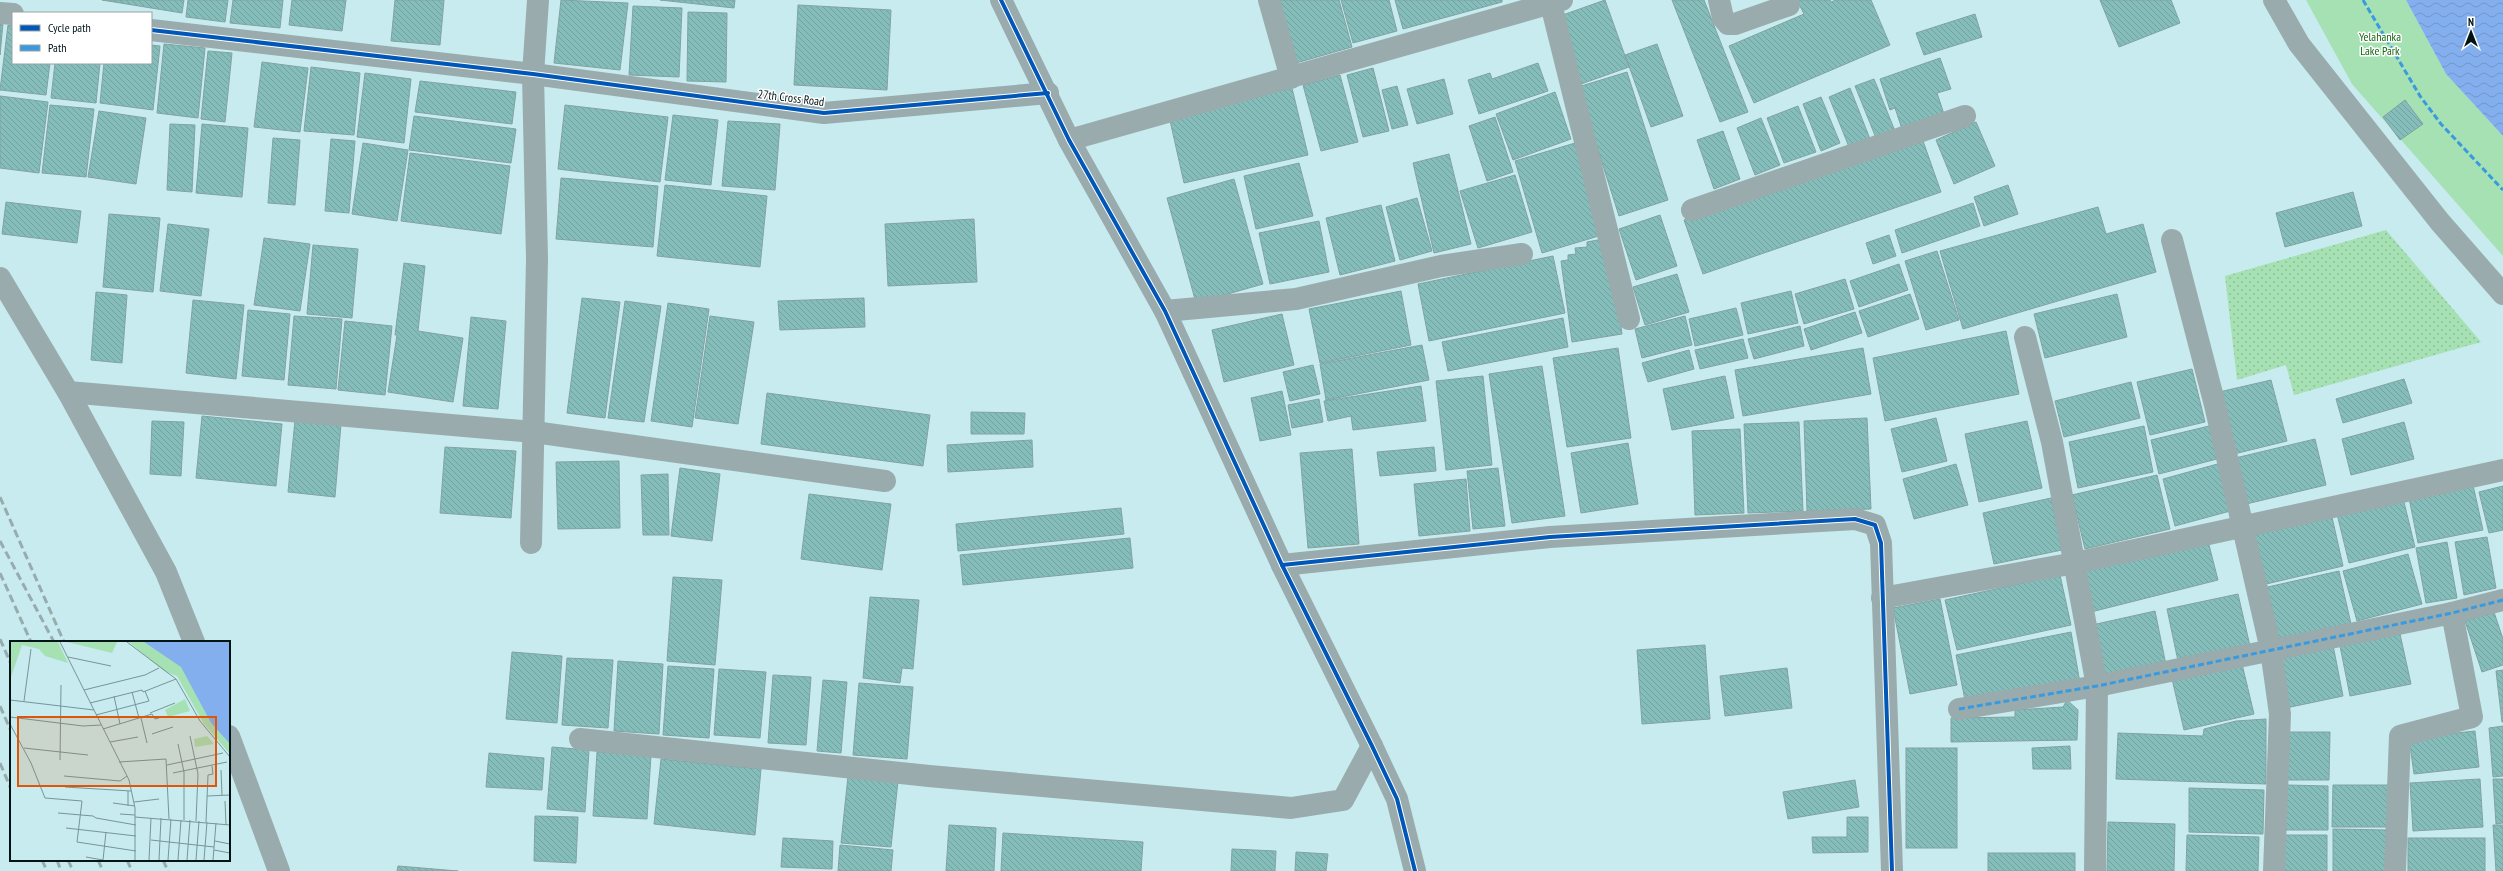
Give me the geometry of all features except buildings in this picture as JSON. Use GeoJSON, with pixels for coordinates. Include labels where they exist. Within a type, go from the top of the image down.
{"type":"FeatureCollection","features":[{"type":"Feature","properties":{"kind":"street"},"geometry":{"type":"LineString","coordinates":[[531,543],[537,259],[533,74],[538,0]]}},
{"type":"Feature","properties":{"kind":"street"},"geometry":{"type":"LineString","coordinates":[[1001,0],[1048,93],[1069,140],[1165,311],[1282,565],[1372,746],[1397,799],[1414,871]]}},
{"type":"Feature","properties":{"kind":"street"},"geometry":{"type":"LineString","coordinates":[[1269,0],[1291,78]]}},
{"type":"Feature","properties":{"kind":"street"},"geometry":{"type":"LineString","coordinates":[[1719,0],[1723,18],[1728,24],[1735,24],[1789,5]]}},
{"type":"Feature","properties":{"kind":"street"},"geometry":{"type":"LineString","coordinates":[[2274,0],[2299,44],[2440,222],[2503,294]]}},
{"type":"Feature","properties":{"kind":"street"},"geometry":{"type":"LineString","coordinates":[[1069,140],[1158,113],[1291,78],[1522,6],[1557,2],[1629,319]]}},
{"type":"Feature","properties":{"kind":"street"},"geometry":{"type":"LineString","coordinates":[[0,13],[12,14]]}},
{"type":"Feature","properties":{"kind":"street","name":"27th Cross Road"},"geometry":{"type":"LineString","coordinates":[[152,30],[533,74],[824,113],[1048,93]]}},
{"type":"Feature","properties":{"kind":"street"},"geometry":{"type":"LineString","coordinates":[[1692,210],[1965,116]]}},
{"type":"Feature","properties":{"kind":"street"},"geometry":{"type":"LineString","coordinates":[[2172,240],[2215,405],[2271,650],[2280,714],[2274,871]]}},
{"type":"Feature","properties":{"kind":"street"},"geometry":{"type":"LineString","coordinates":[[1165,311],[1296,299],[1441,266],[1522,254]]}},
{"type":"Feature","properties":{"kind":"street"},"geometry":{"type":"LineString","coordinates":[[0,278],[68,392],[166,572],[194,641]]}},
{"type":"Feature","properties":{"kind":"street"},"geometry":{"type":"LineString","coordinates":[[2025,337],[2052,442],[2097,686],[2095,871]]}},
{"type":"Feature","properties":{"kind":"street"},"geometry":{"type":"LineString","coordinates":[[68,392],[534,432],[885,481]]}},
{"type":"Feature","properties":{"kind":"street"},"geometry":{"type":"LineString","coordinates":[[1882,598],[2075,563],[2503,470]]}},
{"type":"Feature","properties":{"kind":"street"},"geometry":{"type":"LineString","coordinates":[[1282,565],[1550,537],[1855,519],[1874,525],[1881,543],[1892,871]]}},
{"type":"Feature","properties":{"kind":"street"},"geometry":{"type":"LineString","coordinates":[[1959,709],[2097,686],[2452,613],[2503,600]]}},
{"type":"Feature","properties":{"kind":"street"},"geometry":{"type":"LineString","coordinates":[[2395,871],[2400,736],[2472,718],[2452,613]]}},
{"type":"Feature","properties":{"kind":"street"},"geometry":{"type":"LineString","coordinates":[[230,739],[279,871]]}},
{"type":"Feature","properties":{"kind":"street"},"geometry":{"type":"LineString","coordinates":[[580,739],[929,776],[1291,808],[1343,800],[1372,746]]}},
{"type":"Feature","properties":{"kind":"green space","name":"Yelahanka Lake Park"},"geometry":{"type":"Polygon","coordinates":[[[2306,0],[2406,0],[2446,74],[2503,136],[2503,256],[2352,84],[2306,0]]]}},
{"type":"Feature","properties":{"kind":"green space"},"geometry":{"type":"Polygon","coordinates":[[[2386,230],[2481,342],[2294,395],[2286,365],[2237,380],[2225,276],[2386,230]]]}},
{"type":"Feature","properties":{"kind":"water"},"geometry":{"type":"Polygon","coordinates":[[[2406,0],[2503,0],[2503,136],[2446,74],[2406,0]]]}},
{"type":"Feature","properties":{"kind":"railway"},"geometry":{"type":"LineString","coordinates":[[0,497],[64,641]]}},
{"type":"Feature","properties":{"kind":"railway"},"geometry":{"type":"LineString","coordinates":[[0,541],[53,641]]}},
{"type":"Feature","properties":{"kind":"railway"},"geometry":{"type":"LineString","coordinates":[[0,573],[31,641]]}},
{"type":"Feature","properties":{"kind":"railway"},"geometry":{"type":"LineString","coordinates":[[0,639],[10,662]]}},
{"type":"Feature","properties":{"kind":"railway"},"geometry":{"type":"LineString","coordinates":[[0,706],[10,729]]}},
{"type":"Feature","properties":{"kind":"railway"},"geometry":{"type":"LineString","coordinates":[[0,763],[10,787]]}},
{"type":"Feature","properties":{"kind":"railway"},"geometry":{"type":"LineString","coordinates":[[42,861],[47,871]]}},
{"type":"Feature","properties":{"kind":"railway"},"geometry":{"type":"LineString","coordinates":[[57,861],[61,871]]}},
{"type":"Feature","properties":{"kind":"railway"},"geometry":{"type":"LineString","coordinates":[[68,861],[73,871]]}},
{"type":"Feature","properties":{"kind":"railway"},"geometry":{"type":"LineString","coordinates":[[98,861],[103,871]]}},
{"type":"Feature","properties":{"kind":"railway"},"geometry":{"type":"LineString","coordinates":[[127,861],[132,871]]}},
{"type":"Feature","properties":{"kind":"railway"},"geometry":{"type":"LineString","coordinates":[[163,861],[168,871]]}},
{"type":"Feature","properties":{"kind":"marked path"},"geometry":{"type":"LineString","coordinates":[[2363,0],[2420,96],[2441,124],[2503,190]]}},
{"type":"Feature","properties":{"kind":"marked path"},"geometry":{"type":"LineString","coordinates":[[1959,709],[2097,686],[2452,613],[2503,600]]}},
{"type":"Feature","properties":{"kind":"cycle path"},"geometry":{"type":"LineString","coordinates":[[1001,0],[1069,140],[1165,311],[1282,565],[1372,746],[1397,799],[1415,871]]}},
{"type":"Feature","properties":{"kind":"cycle path"},"geometry":{"type":"LineString","coordinates":[[152,30],[533,74],[824,113],[1048,93]]}},
{"type":"Feature","properties":{"kind":"cycle path"},"geometry":{"type":"LineString","coordinates":[[1282,565],[1550,537],[1855,519],[1875,525],[1881,543],[1892,871]]}}]}
